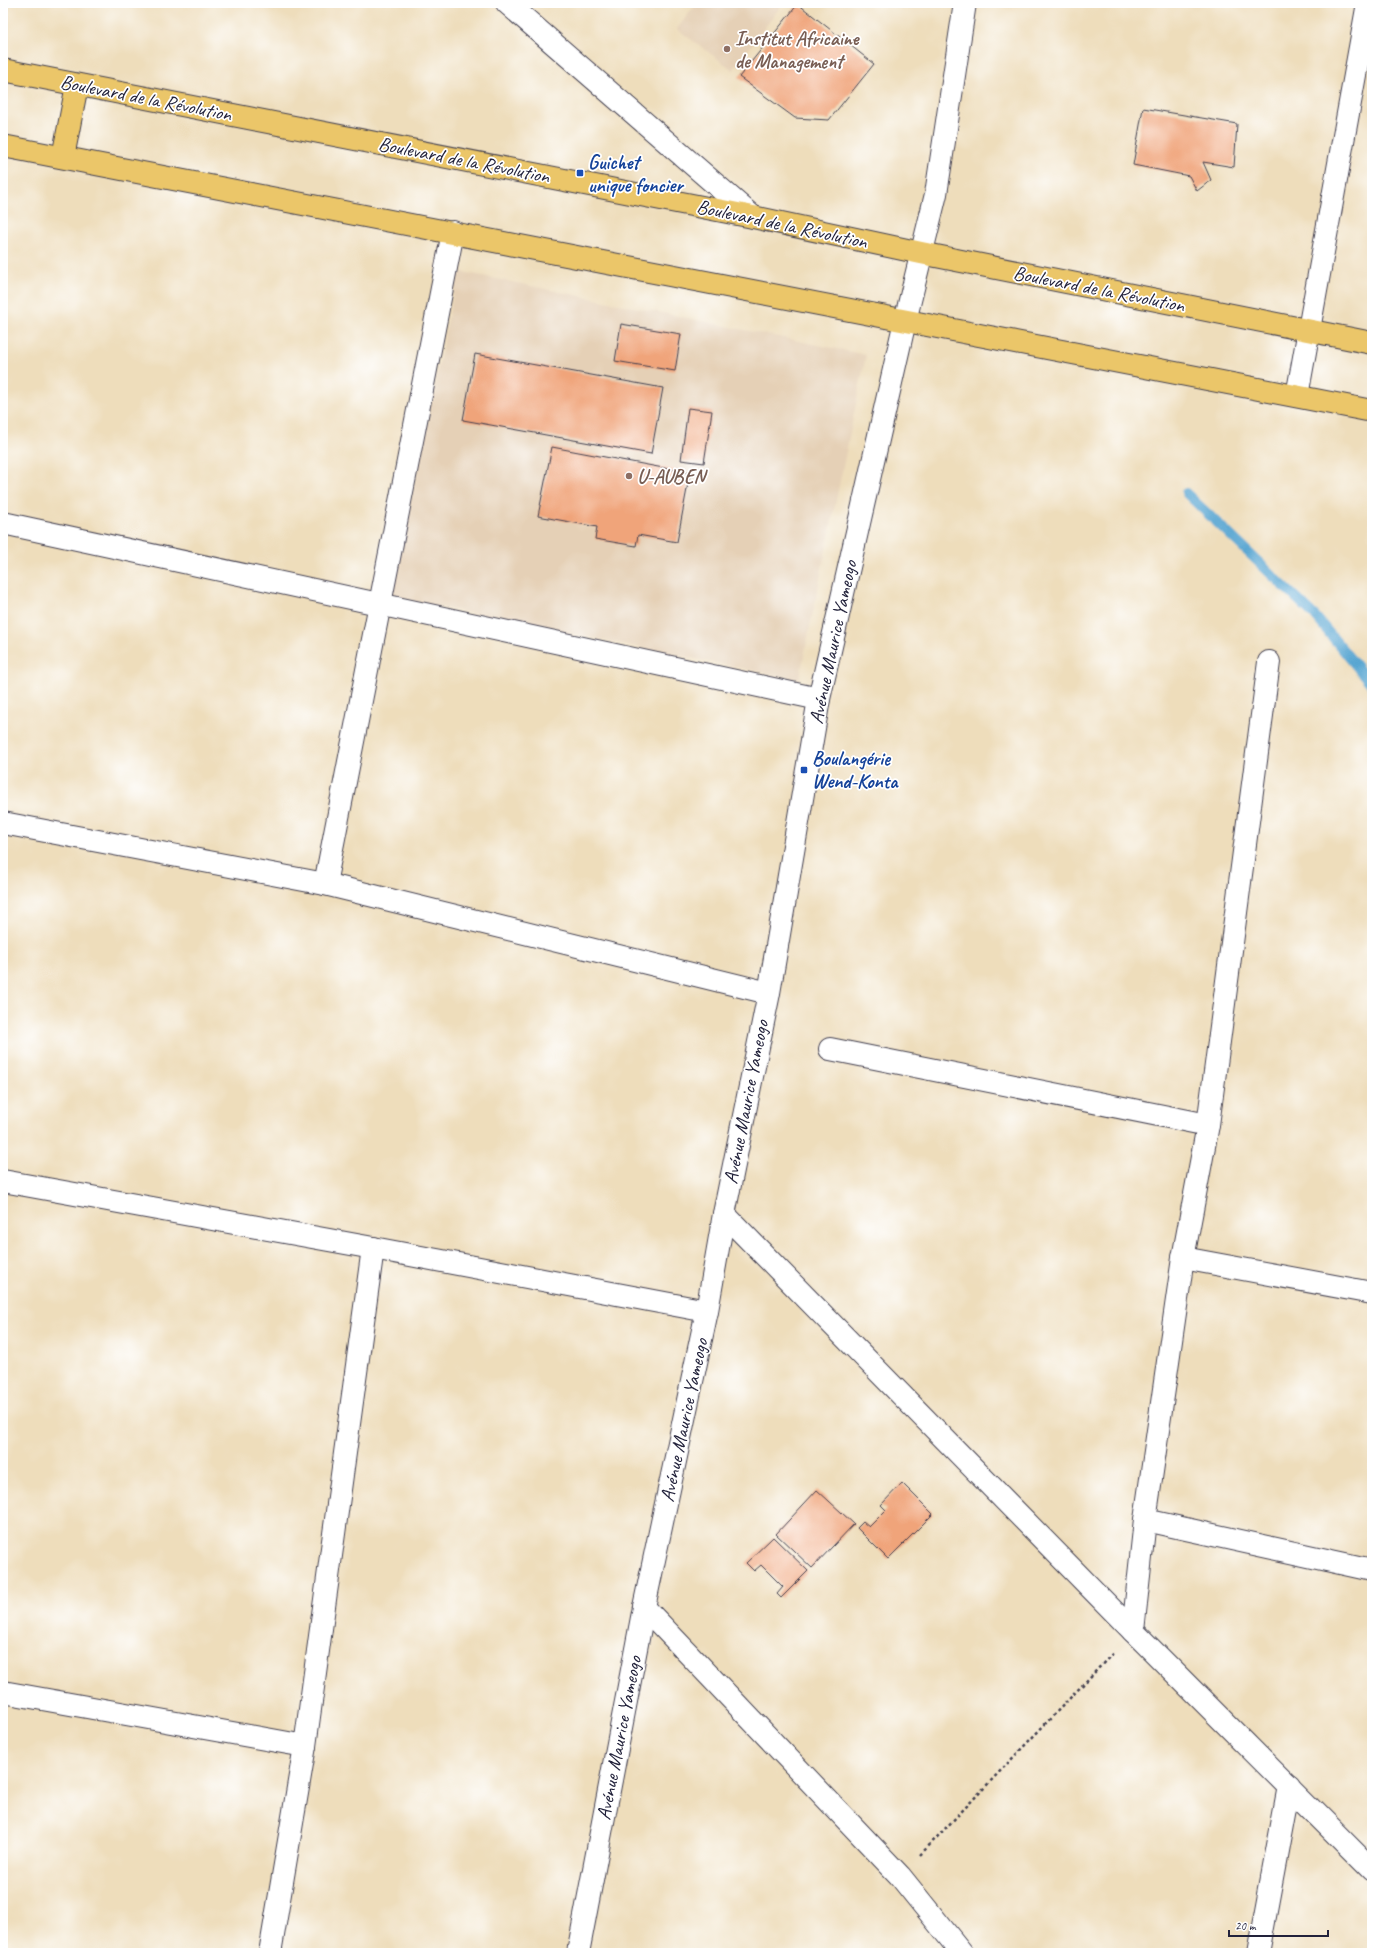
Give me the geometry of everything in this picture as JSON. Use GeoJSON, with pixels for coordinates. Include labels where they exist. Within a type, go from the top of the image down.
{"type":"FeatureCollection","features":[{"type":"Feature","properties":{"kind":"main road","name":"Boulevard de la Révolution"},"geometry":{"type":"LineString","coordinates":[[3,70],[753,217],[921,253],[1372,343]]}},
{"type":"Feature","properties":{"kind":"main road"},"geometry":{"type":"LineString","coordinates":[[63,157],[77,85]]}},
{"type":"Feature","properties":{"kind":"main road"},"geometry":{"type":"LineString","coordinates":[[3,146],[1372,411]]}},
{"type":"Feature","properties":{"kind":"street"},"geometry":{"type":"LineString","coordinates":[[507,3],[753,217]]}},
{"type":"Feature","properties":{"kind":"street","name":"Avénue Maurice Yameogo"},"geometry":{"type":"LineString","coordinates":[[578,1953],[644,1607],[707,1311],[724,1214],[769,993],[819,699],[905,321],[936,194],[965,3]]}},
{"type":"Feature","properties":{"kind":"street"},"geometry":{"type":"LineString","coordinates":[[1297,396],[1310,331],[1368,3]]}},
{"type":"Feature","properties":{"kind":"street"},"geometry":{"type":"LineString","coordinates":[[325,884],[453,232]]}},
{"type":"Feature","properties":{"kind":"street"},"geometry":{"type":"LineString","coordinates":[[3,522],[819,699]]}},
{"type":"Feature","properties":{"kind":"street"},"geometry":{"type":"LineString","coordinates":[[1133,1631],[1145,1520],[1183,1258],[1208,1125],[1269,662]]}},
{"type":"Feature","properties":{"kind":"street"},"geometry":{"type":"LineString","coordinates":[[3,823],[325,884],[769,993]]}},
{"type":"Feature","properties":{"kind":"street"},"geometry":{"type":"LineString","coordinates":[[830,1050],[1208,1125]]}},
{"type":"Feature","properties":{"kind":"street"},"geometry":{"type":"LineString","coordinates":[[3,1181],[373,1248],[707,1311]]}},
{"type":"Feature","properties":{"kind":"street"},"geometry":{"type":"LineString","coordinates":[[724,1214],[1133,1631],[1372,1870]]}},
{"type":"Feature","properties":{"kind":"street"},"geometry":{"type":"LineString","coordinates":[[270,1953],[306,1746],[373,1248]]}},
{"type":"Feature","properties":{"kind":"street"},"geometry":{"type":"LineString","coordinates":[[1183,1258],[1372,1293]]}},
{"type":"Feature","properties":{"kind":"street"},"geometry":{"type":"LineString","coordinates":[[1145,1520],[1372,1570]]}},
{"type":"Feature","properties":{"kind":"street"},"geometry":{"type":"LineString","coordinates":[[644,1607],[900,1876],[955,1949]]}},
{"type":"Feature","properties":{"kind":"street"},"geometry":{"type":"LineString","coordinates":[[3,1692],[306,1746]]}},
{"type":"Feature","properties":{"kind":"street"},"geometry":{"type":"LineString","coordinates":[[1258,1953],[1289,1786]]}},
{"type":"Feature","properties":{"kind":"path"},"geometry":{"type":"LineString","coordinates":[[900,1876],[1133,1631]]}},
{"type":"Feature","properties":{"kind":"shaded area","name":"Institut Africaine de Management"},"geometry":{"type":"Polygon","coordinates":[[[697,3],[783,3],[733,70],[677,29],[697,3]]]}},
{"type":"Feature","properties":{"kind":"shaded area","name":"U-AUBEN"},"geometry":{"type":"Polygon","coordinates":[[[458,271],[866,355],[799,680],[391,597],[458,271]]]}},
{"type":"Feature","properties":{"kind":"building"},"geometry":{"type":"Polygon","coordinates":[[[798,4],[874,64],[829,120],[795,118],[739,77],[798,4]]]}},
{"type":"Feature","properties":{"kind":"building"},"geometry":{"type":"Polygon","coordinates":[[[1143,108],[1237,124],[1234,167],[1203,162],[1211,180],[1197,191],[1189,176],[1133,165],[1143,108]]]}},
{"type":"Feature","properties":{"kind":"building"},"geometry":{"type":"Polygon","coordinates":[[[621,324],[681,334],[675,371],[615,361],[621,324]]]}},
{"type":"Feature","properties":{"kind":"building"},"geometry":{"type":"Polygon","coordinates":[[[475,354],[663,388],[651,454],[463,420],[475,354]]]}},
{"type":"Feature","properties":{"kind":"building"},"geometry":{"type":"Polygon","coordinates":[[[688,408],[712,411],[704,463],[681,460],[688,408]]]}},
{"type":"Feature","properties":{"kind":"building"},"geometry":{"type":"Polygon","coordinates":[[[552,447],[690,473],[677,542],[638,535],[636,546],[595,539],[597,527],[538,516],[552,447]]]}},
{"type":"Feature","properties":{"kind":"building"},"geometry":{"type":"Polygon","coordinates":[[[902,1483],[933,1514],[888,1559],[857,1528],[863,1522],[869,1527],[886,1510],[881,1505],[902,1483]]]}},
{"type":"Feature","properties":{"kind":"building"},"geometry":{"type":"Polygon","coordinates":[[[817,1490],[854,1524],[812,1568],[776,1534],[817,1490]]]}},
{"type":"Feature","properties":{"kind":"building"},"geometry":{"type":"Polygon","coordinates":[[[773,1537],[808,1571],[781,1598],[777,1594],[783,1587],[761,1565],[754,1571],[746,1563],[773,1537]]]}},
{"type":"Feature","properties":{"kind":"waterway"},"geometry":{"type":"LineString","coordinates":[[1186,493],[1315,616],[1372,685]]}},
{"type":"Feature","properties":{"kind":"place","name":"Institut Africaine de Management"},"geometry":{"type":"Point","coordinates":[727,49]}},
{"type":"Feature","properties":{"kind":"place","name":"Guichet unique foncier"},"geometry":{"type":"Point","coordinates":[580,173]}},
{"type":"Feature","properties":{"kind":"place","name":"U-AUBEN"},"geometry":{"type":"Point","coordinates":[629,476]}},
{"type":"Feature","properties":{"kind":"place","name":"Boulangérie Wend-Konta"},"geometry":{"type":"Point","coordinates":[804,770]}}]}
